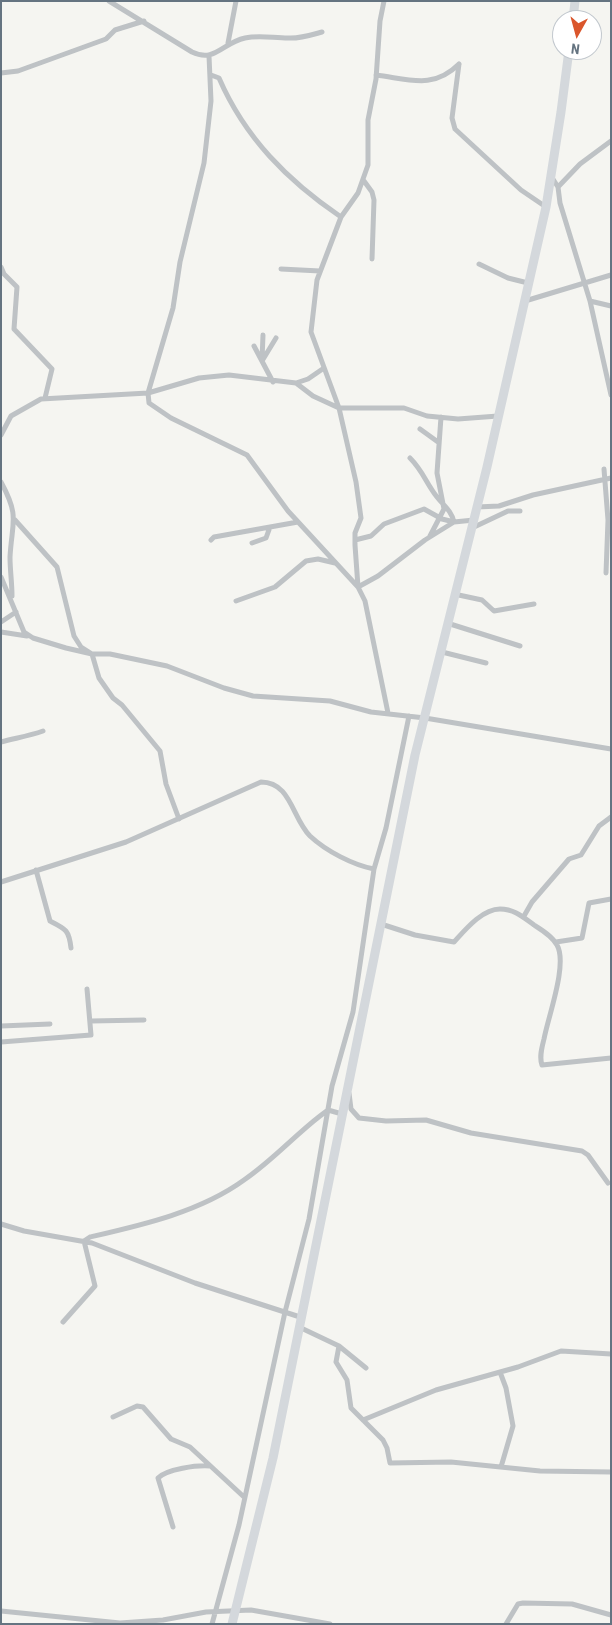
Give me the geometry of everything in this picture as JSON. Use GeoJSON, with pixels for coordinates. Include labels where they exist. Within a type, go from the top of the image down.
{"type":"FeatureCollection","features":[{"type":"Feature","properties":{"kind":"highway"},"geometry":{"type":"LineString","coordinates":[[232,1624],[273,1458],[298,1327],[425,718],[442,652],[454,594],[473,524],[546,208],[562,112],[568,60]]}},
{"type":"Feature","properties":{"kind":"street"},"geometry":{"type":"LineString","coordinates":[[109,1],[192,52],[204,57],[209,56],[228,43],[246,38],[290,38],[322,32]]}},
{"type":"Feature","properties":{"kind":"street"},"geometry":{"type":"LineString","coordinates":[[228,43],[236,1]]}},
{"type":"Feature","properties":{"kind":"street"},"geometry":{"type":"LineString","coordinates":[[358,587],[355,540],[360,518],[359,501],[339,408],[311,332],[316,280],[341,217],[364,181],[368,165],[368,120],[376,75],[380,21],[384,1]]}},
{"type":"Feature","properties":{"kind":"street"},"geometry":{"type":"LineString","coordinates":[[1,73],[18,71],[106,39],[115,30],[144,21]]}},
{"type":"Feature","properties":{"kind":"street"},"geometry":{"type":"LineString","coordinates":[[209,56],[211,75],[204,163],[180,262],[173,308],[148,393],[149,403],[159,411],[247,455],[298,522],[358,587],[365,602],[388,713]]}},
{"type":"Feature","properties":{"kind":"street"},"geometry":{"type":"LineString","coordinates":[[376,75],[435,81],[449,74],[459,64],[452,118],[455,129],[520,190],[546,208]]}},
{"type":"Feature","properties":{"kind":"street"},"geometry":{"type":"LineString","coordinates":[[211,75],[219,78],[243,124],[277,166],[341,217]]}},
{"type":"Feature","properties":{"kind":"street"},"geometry":{"type":"LineString","coordinates":[[558,187],[580,164],[611,142]]}},
{"type":"Feature","properties":{"kind":"street"},"geometry":{"type":"LineString","coordinates":[[550,176],[558,187],[560,202],[585,283],[611,395]]}},
{"type":"Feature","properties":{"kind":"street"},"geometry":{"type":"LineString","coordinates":[[364,181],[372,192],[374,200],[372,259]]}},
{"type":"Feature","properties":{"kind":"street"},"geometry":{"type":"LineString","coordinates":[[479,264],[508,278],[528,283]]}},
{"type":"Feature","properties":{"kind":"street"},"geometry":{"type":"LineString","coordinates":[[1,267],[4,274],[17,286],[14,329],[52,369],[45,398]]}},
{"type":"Feature","properties":{"kind":"street"},"geometry":{"type":"LineString","coordinates":[[281,269],[320,271]]}},
{"type":"Feature","properties":{"kind":"street"},"geometry":{"type":"LineString","coordinates":[[525,301],[611,275]]}},
{"type":"Feature","properties":{"kind":"street"},"geometry":{"type":"LineString","coordinates":[[590,301],[611,306]]}},
{"type":"Feature","properties":{"kind":"street"},"geometry":{"type":"LineString","coordinates":[[262,361],[263,335]]}},
{"type":"Feature","properties":{"kind":"street"},"geometry":{"type":"LineString","coordinates":[[262,361],[276,338]]}},
{"type":"Feature","properties":{"kind":"street"},"geometry":{"type":"LineString","coordinates":[[254,346],[273,382]]}},
{"type":"Feature","properties":{"kind":"street"},"geometry":{"type":"LineString","coordinates":[[1,435],[4,421],[18,411],[45,398],[148,393],[215,376],[229,375],[273,382],[296,383],[308,379],[324,368]]}},
{"type":"Feature","properties":{"kind":"street"},"geometry":{"type":"LineString","coordinates":[[296,383],[313,396],[339,408],[404,408],[426,416],[475,419],[485,416],[498,416]]}},
{"type":"Feature","properties":{"kind":"street"},"geometry":{"type":"LineString","coordinates":[[430,536],[441,518],[444,504],[437,473],[441,417]]}},
{"type":"Feature","properties":{"kind":"street"},"geometry":{"type":"LineString","coordinates":[[420,430],[438,442]]}},
{"type":"Feature","properties":{"kind":"street"},"geometry":{"type":"LineString","coordinates":[[410,458],[421,469],[428,483],[451,512],[454,522]]}},
{"type":"Feature","properties":{"kind":"street"},"geometry":{"type":"LineString","coordinates":[[604,469],[608,479],[606,573]]}},
{"type":"Feature","properties":{"kind":"street"},"geometry":{"type":"LineString","coordinates":[[477,506],[499,506],[533,495],[608,479]]}},
{"type":"Feature","properties":{"kind":"street"},"geometry":{"type":"LineString","coordinates":[[1,482],[12,505],[15,520],[10,555],[12,601]]}},
{"type":"Feature","properties":{"kind":"street"},"geometry":{"type":"LineString","coordinates":[[355,540],[371,536],[384,524],[424,509],[454,522],[473,524],[508,511],[520,511]]}},
{"type":"Feature","properties":{"kind":"street"},"geometry":{"type":"LineString","coordinates":[[15,520],[57,567],[74,636],[81,647],[92,654],[96,672],[107,690],[160,751],[166,784],[179,820]]}},
{"type":"Feature","properties":{"kind":"street"},"geometry":{"type":"LineString","coordinates":[[211,540],[214,537],[298,522]]}},
{"type":"Feature","properties":{"kind":"street"},"geometry":{"type":"LineString","coordinates":[[358,587],[378,576],[430,536],[454,522]]}},
{"type":"Feature","properties":{"kind":"street"},"geometry":{"type":"LineString","coordinates":[[252,543],[266,538],[270,527]]}},
{"type":"Feature","properties":{"kind":"street"},"geometry":{"type":"LineString","coordinates":[[236,601],[275,587],[306,561],[318,559],[335,563]]}},
{"type":"Feature","properties":{"kind":"street"},"geometry":{"type":"LineString","coordinates":[[1,577],[22,628],[28,636]]}},
{"type":"Feature","properties":{"kind":"street"},"geometry":{"type":"LineString","coordinates":[[454,594],[482,600],[494,611],[534,604]]}},
{"type":"Feature","properties":{"kind":"street"},"geometry":{"type":"LineString","coordinates":[[1,622],[16,612]]}},
{"type":"Feature","properties":{"kind":"street"},"geometry":{"type":"LineString","coordinates":[[447,623],[520,646]]}},
{"type":"Feature","properties":{"kind":"street"},"geometry":{"type":"LineString","coordinates":[[1,632],[28,636],[92,654],[110,654],[167,666],[214,682],[224,688],[252,696],[330,701],[360,710],[425,718],[611,749]]}},
{"type":"Feature","properties":{"kind":"street"},"geometry":{"type":"LineString","coordinates":[[442,652],[486,663]]}},
{"type":"Feature","properties":{"kind":"street"},"geometry":{"type":"LineString","coordinates":[[212,1624],[225,1579],[285,1312],[309,1219],[332,1086],[353,1012],[374,870],[386,828],[409,716]]}},
{"type":"Feature","properties":{"kind":"street"},"geometry":{"type":"LineString","coordinates":[[1,742],[20,736],[33,736],[43,731]]}},
{"type":"Feature","properties":{"kind":"street"},"geometry":{"type":"LineString","coordinates":[[1,882],[126,842],[179,820],[239,790],[261,782],[270,782],[281,788],[302,826],[314,840],[349,860],[374,870]]}},
{"type":"Feature","properties":{"kind":"street"},"geometry":{"type":"LineString","coordinates":[[524,916],[532,902],[568,859],[581,855],[598,826],[611,817]]}},
{"type":"Feature","properties":{"kind":"street"},"geometry":{"type":"LineString","coordinates":[[36,870],[50,921],[64,928],[70,934],[71,948]]}},
{"type":"Feature","properties":{"kind":"street"},"geometry":{"type":"LineString","coordinates":[[556,942],[582,938],[589,903],[611,899]]}},
{"type":"Feature","properties":{"kind":"street"},"geometry":{"type":"LineString","coordinates":[[381,924],[415,935],[454,942],[466,929],[488,912],[503,909],[524,916],[556,942],[559,950],[558,978],[540,1058],[542,1065],[611,1058]]}},
{"type":"Feature","properties":{"kind":"street"},"geometry":{"type":"LineString","coordinates":[[1,1042],[91,1035],[87,989]]}},
{"type":"Feature","properties":{"kind":"street"},"geometry":{"type":"LineString","coordinates":[[91,1021],[144,1020]]}},
{"type":"Feature","properties":{"kind":"street"},"geometry":{"type":"LineString","coordinates":[[1,1026],[50,1024]]}},
{"type":"Feature","properties":{"kind":"street"},"geometry":{"type":"LineString","coordinates":[[348,1085],[351,1109],[358,1118],[386,1121],[426,1120],[471,1133],[582,1151],[588,1155],[608,1183]]}},
{"type":"Feature","properties":{"kind":"street"},"geometry":{"type":"LineString","coordinates":[[328,1110],[342,1114]]}},
{"type":"Feature","properties":{"kind":"street"},"geometry":{"type":"LineString","coordinates":[[84,1241],[90,1237],[184,1211],[227,1191],[250,1176],[328,1110]]}},
{"type":"Feature","properties":{"kind":"street"},"geometry":{"type":"LineString","coordinates":[[1,1224],[24,1231],[84,1241],[195,1283],[300,1318]]}},
{"type":"Feature","properties":{"kind":"street"},"geometry":{"type":"LineString","coordinates":[[63,1322],[95,1286],[84,1241]]}},
{"type":"Feature","properties":{"kind":"street"},"geometry":{"type":"LineString","coordinates":[[298,1327],[338,1346],[366,1368]]}},
{"type":"Feature","properties":{"kind":"street"},"geometry":{"type":"LineString","coordinates":[[338,1346],[336,1362],[347,1380],[351,1408],[383,1440],[390,1462],[451,1462],[540,1471],[611,1472]]}},
{"type":"Feature","properties":{"kind":"street"},"geometry":{"type":"LineString","coordinates":[[363,1420],[436,1390],[500,1372],[561,1351],[611,1354]]}},
{"type":"Feature","properties":{"kind":"street"},"geometry":{"type":"LineString","coordinates":[[500,1372],[506,1388],[513,1426],[500,1467]]}},
{"type":"Feature","properties":{"kind":"street"},"geometry":{"type":"LineString","coordinates":[[113,1417],[140,1405],[171,1439],[190,1447],[244,1497]]}},
{"type":"Feature","properties":{"kind":"street"},"geometry":{"type":"LineString","coordinates":[[173,1527],[158,1478],[166,1473],[191,1466],[210,1466]]}},
{"type":"Feature","properties":{"kind":"street"},"geometry":{"type":"LineString","coordinates":[[506,1624],[518,1604],[523,1603],[572,1604],[611,1615]]}},
{"type":"Feature","properties":{"kind":"street"},"geometry":{"type":"LineString","coordinates":[[1,1612],[120,1622],[163,1620],[214,1612],[254,1611],[330,1624]]}}]}
